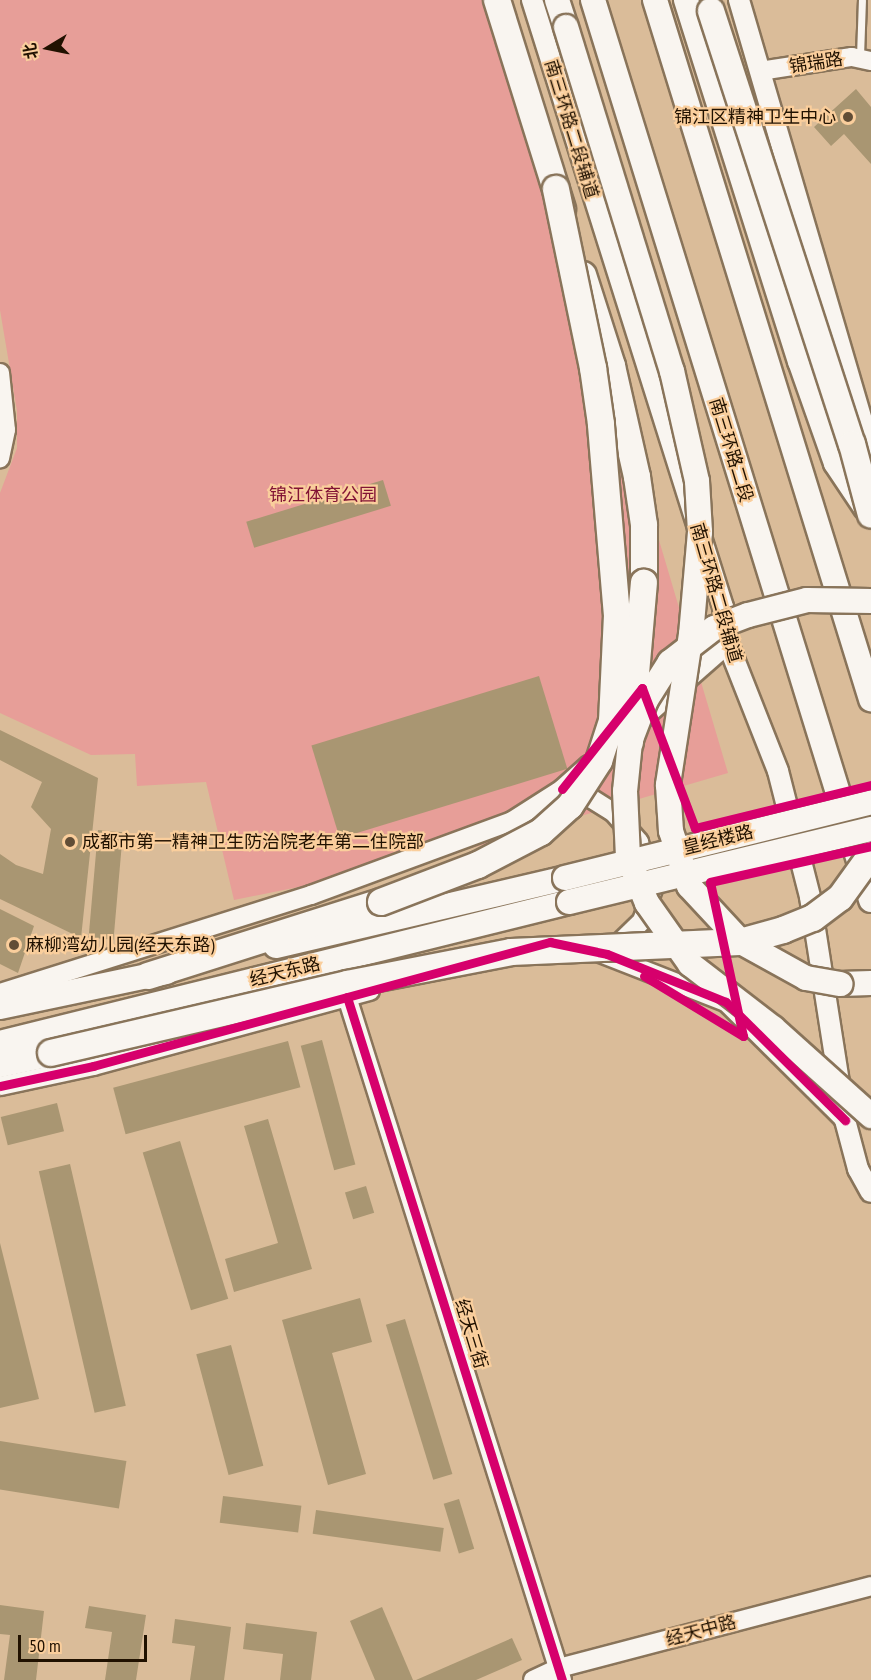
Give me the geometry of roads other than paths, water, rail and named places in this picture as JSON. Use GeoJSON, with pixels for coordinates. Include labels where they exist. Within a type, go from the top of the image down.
{"type":"FeatureCollection","features":[{"type":"Feature","properties":{"kind":"highway"},"geometry":{"type":"LineString","coordinates":[[497,0],[612,366],[638,477],[644,525],[644,583],[625,791],[628,857],[647,903],[690,964],[773,1028],[871,1116]]}},
{"type":"Feature","properties":{"kind":"highway"},"geometry":{"type":"LineString","coordinates":[[557,0],[672,370],[697,481],[700,532],[692,634],[668,785],[671,831],[690,886],[741,942],[806,978],[840,984],[871,983]]}},
{"type":"Feature","properties":{"kind":"highway","name":"南三环路二段"},"geometry":{"type":"LineString","coordinates":[[593,0],[871,900]]}},
{"type":"Feature","properties":{"kind":"highway"},"geometry":{"type":"LineString","coordinates":[[655,0],[871,699]]}},
{"type":"Feature","properties":{"kind":"highway"},"geometry":{"type":"LineString","coordinates":[[686,0],[800,361],[836,463],[871,515]]}},
{"type":"Feature","properties":{"kind":"highway"},"geometry":{"type":"LineString","coordinates":[[708,0],[848,433],[871,515]]}},
{"type":"Feature","properties":{"kind":"highway"},"geometry":{"type":"LineString","coordinates":[[147,976],[381,902],[478,865],[541,832],[570,806],[599,761],[612,721],[616,616],[601,424],[593,368],[556,189]]}},
{"type":"Feature","properties":{"kind":"highway"},"geometry":{"type":"LineString","coordinates":[[630,742],[646,700],[670,662],[714,628],[748,615],[807,600],[871,601]]}},
{"type":"Feature","properties":{"kind":"highway","name":"皇经楼路"},"geometry":{"type":"LineString","coordinates":[[565,878],[871,802]]}},
{"type":"Feature","properties":{"kind":"highway","name":"皇经楼路"},"geometry":{"type":"LineString","coordinates":[[569,902],[871,829]]}},
{"type":"Feature","properties":{"kind":"highway"},"geometry":{"type":"LineString","coordinates":[[0,1064],[347,984],[511,952],[740,942],[783,930],[813,918],[840,898],[871,855]]}},
{"type":"Feature","properties":{"kind":"highway","name":"经天东路"},"geometry":{"type":"LineString","coordinates":[[0,1007],[147,976],[565,878]]}},
{"type":"Feature","properties":{"kind":"highway","name":"经天东路"},"geometry":{"type":"LineString","coordinates":[[0,1042],[569,902]]}},
{"type":"Feature","properties":{"kind":"main road","name":"南三环路二段辅道"},"geometry":{"type":"LineString","coordinates":[[532,0],[723,607],[728,644],[778,771],[810,897],[845,1120],[858,1168],[871,1192]]}},
{"type":"Feature","properties":{"kind":"main road"},"geometry":{"type":"LineString","coordinates":[[739,0],[871,450]]}},
{"type":"Feature","properties":{"kind":"street","name":"锦瑞路"},"geometry":{"type":"LineString","coordinates":[[760,71],[852,57],[866,60]]}},
{"type":"Feature","properties":{"kind":"street"},"geometry":{"type":"LineString","coordinates":[[0,373],[6,430],[0,458]]}},
{"type":"Feature","properties":{"kind":"street"},"geometry":{"type":"LineString","coordinates":[[0,993],[322,891],[512,821],[562,789],[728,644]]}},
{"type":"Feature","properties":{"kind":"street"},"geometry":{"type":"LineString","coordinates":[[562,789],[592,799],[614,813],[639,842],[653,889],[642,921],[607,954]]}},
{"type":"Feature","properties":{"kind":"street"},"geometry":{"type":"LineString","coordinates":[[0,1086],[93,1066],[550,942],[607,954],[726,1002],[845,1120]]}},
{"type":"Feature","properties":{"kind":"street","name":"经天三街"},"geometry":{"type":"LineString","coordinates":[[347,997],[560,1674]]}},
{"type":"Feature","properties":{"kind":"street","name":"经天中路"},"geometry":{"type":"LineString","coordinates":[[533,1680],[871,1586]]}},
{"type":"Feature","properties":{"kind":"lane"},"geometry":{"type":"LineString","coordinates":[[862,0],[866,60]]}},
{"type":"Feature","properties":{"kind":"place","name":"锦江区精神卫生中心"},"geometry":{"type":"Point","coordinates":[848,117]}},
{"type":"Feature","properties":{"kind":"place","name":"成都市第一精神卫生防治院老年第二住院部"},"geometry":{"type":"Point","coordinates":[70,842]}},
{"type":"Feature","properties":{"kind":"place","name":"麻柳湾幼儿园(经天东路)"},"geometry":{"type":"Point","coordinates":[14,945]}},
{"type":"Feature","properties":{"kind":"park label","name":"锦江体育公园"},"geometry":{"type":"Point","coordinates":[323,495]}}]}
